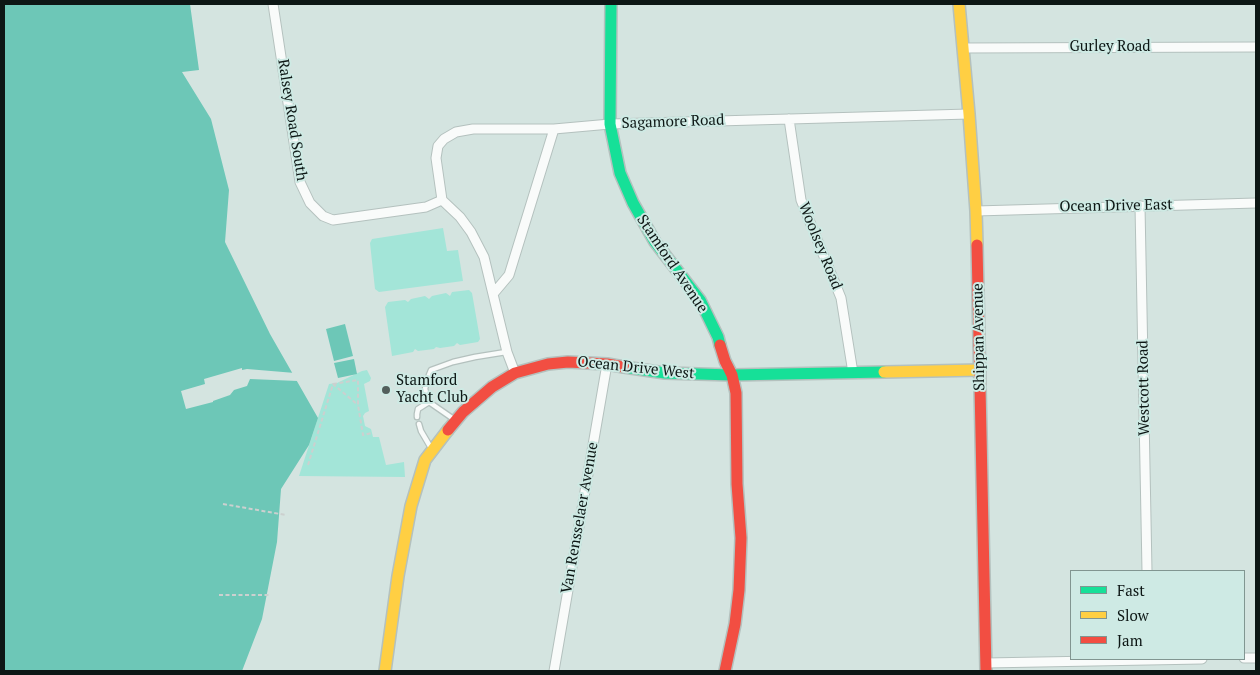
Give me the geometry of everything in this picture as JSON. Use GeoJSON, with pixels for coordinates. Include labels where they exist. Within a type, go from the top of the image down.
{"type":"FeatureCollection","features":[{"type":"Feature","properties":{"kind":"street","name":"Ralsey Road South"},"geometry":{"type":"LineString","coordinates":[[273,4],[300,182],[310,204],[323,216],[333,220],[426,207],[442,200]]}},
{"type":"Feature","properties":{"kind":"street","name":"Stamford Avenue"},"geometry":{"type":"LineString","coordinates":[[611,4],[610,124],[620,172],[633,203],[655,242],[700,300],[718,337],[736,392],[737,484],[740,538],[739,590],[735,624],[725,671]]}},
{"type":"Feature","properties":{"kind":"street","name":"Shippan Avenue"},"geometry":{"type":"LineString","coordinates":[[959,4],[976,210],[986,667]]}},
{"type":"Feature","properties":{"kind":"street","name":"Gurley Road"},"geometry":{"type":"LineString","coordinates":[[963,48],[1256,48]]}},
{"type":"Feature","properties":{"kind":"street","name":"Sagamore Road"},"geometry":{"type":"LineString","coordinates":[[442,200],[436,158],[438,146],[444,139],[456,132],[473,129],[554,129],[610,124],[969,114]]}},
{"type":"Feature","properties":{"kind":"street","name":"Woolsey Road"},"geometry":{"type":"LineString","coordinates":[[789,119],[801,200],[841,298],[853,373]]}},
{"type":"Feature","properties":{"kind":"street"},"geometry":{"type":"LineString","coordinates":[[493,294],[509,275],[554,129]]}},
{"type":"Feature","properties":{"kind":"street"},"geometry":{"type":"LineString","coordinates":[[442,200],[460,217],[471,232],[484,257],[507,352],[515,373]]}},
{"type":"Feature","properties":{"kind":"street","name":"Ocean Drive East"},"geometry":{"type":"LineString","coordinates":[[976,210],[1256,203]]}},
{"type":"Feature","properties":{"kind":"street","name":"Westcott Road"},"geometry":{"type":"LineString","coordinates":[[1140,206],[1147,570]]}},
{"type":"Feature","properties":{"kind":"street","name":"Ocean Drive West"},"geometry":{"type":"LineString","coordinates":[[385,671],[398,576],[411,506],[426,460],[443,435],[471,405],[484,393],[515,373],[557,362],[607,364],[665,373],[732,375],[980,370]]}},
{"type":"Feature","properties":{"kind":"street","name":"Van Rensselaer Avenue"},"geometry":{"type":"LineString","coordinates":[[554,671],[607,364]]}},
{"type":"Feature","properties":{"kind":"street"},"geometry":{"type":"LineString","coordinates":[[986,667],[1129,660]]}},
{"type":"Feature","properties":{"kind":"lane"},"geometry":{"type":"LineString","coordinates":[[456,420],[429,402],[425,389],[431,370],[452,362],[507,352]]}},
{"type":"Feature","properties":{"kind":"lane"},"geometry":{"type":"LineString","coordinates":[[417,417],[418,409],[429,402]]}},
{"type":"Feature","properties":{"kind":"lane"},"geometry":{"type":"LineString","coordinates":[[419,424],[420,432],[432,450]]}},
{"type":"Feature","properties":{"kind":"path"},"geometry":{"type":"LineString","coordinates":[[333,384],[358,380],[358,405],[364,435],[372,433]]}},
{"type":"Feature","properties":{"kind":"path"},"geometry":{"type":"LineString","coordinates":[[333,384],[358,405]]}},
{"type":"Feature","properties":{"kind":"path"},"geometry":{"type":"LineString","coordinates":[[308,465],[333,384]]}},
{"type":"Feature","properties":{"kind":"path"},"geometry":{"type":"LineString","coordinates":[[223,504],[286,515]]}},
{"type":"Feature","properties":{"kind":"path"},"geometry":{"type":"LineString","coordinates":[[219,596],[269,595]]}},
{"type":"Feature","properties":{"kind":"shaded area"},"geometry":{"type":"Polygon","coordinates":[[[4,4],[190,4],[199,70],[182,72],[211,119],[229,190],[225,242],[270,334],[318,418],[309,445],[281,489],[277,542],[262,619],[242,671],[4,671],[4,4]]]}},
{"type":"Feature","properties":{"kind":"shaded area"},"geometry":{"type":"Polygon","coordinates":[[[443,228],[447,251],[458,250],[463,281],[379,292],[375,289],[370,243],[372,239],[443,228]]]}},
{"type":"Feature","properties":{"kind":"shaded area"},"geometry":{"type":"Polygon","coordinates":[[[469,290],[472,293],[480,339],[478,342],[460,345],[457,343],[454,346],[418,351],[415,349],[413,352],[392,356],[385,307],[388,302],[405,300],[408,302],[411,299],[425,296],[429,299],[432,296],[446,293],[450,296],[452,292],[469,290]]]}},
{"type":"Feature","properties":{"kind":"shaded area"},"geometry":{"type":"Polygon","coordinates":[[[345,324],[353,356],[334,361],[326,329],[345,324]]]}},
{"type":"Feature","properties":{"kind":"shaded area"},"geometry":{"type":"Polygon","coordinates":[[[354,359],[357,374],[338,378],[334,363],[354,359]]]}},
{"type":"Feature","properties":{"kind":"shaded area"},"geometry":{"type":"Polygon","coordinates":[[[367,370],[371,378],[370,381],[364,384],[369,411],[363,416],[365,426],[371,429],[373,437],[379,437],[386,465],[404,462],[405,477],[299,476],[329,384],[337,383],[367,370]]]}},
{"type":"Feature","properties":{"kind":"pier"},"geometry":{"type":"Polygon","coordinates":[[[242,368],[242,370],[295,373],[298,381],[250,379],[247,386],[234,390],[230,395],[213,402],[186,409],[181,391],[205,384],[204,379],[242,368]]]}},
{"type":"Feature","properties":{"kind":"traffic: fast"},"geometry":{"type":"LineString","coordinates":[[611,4],[610,124],[620,173],[633,203],[655,242],[700,300],[720,345]]}},
{"type":"Feature","properties":{"kind":"traffic: fast"},"geometry":{"type":"LineString","coordinates":[[624,367],[665,373],[732,375],[884,372]]}},
{"type":"Feature","properties":{"kind":"traffic: slow"},"geometry":{"type":"LineString","coordinates":[[959,4],[969,114],[977,245]]}},
{"type":"Feature","properties":{"kind":"traffic: slow"},"geometry":{"type":"LineString","coordinates":[[884,372],[980,370]]}},
{"type":"Feature","properties":{"kind":"traffic: slow"},"geometry":{"type":"LineString","coordinates":[[385,671],[398,576],[411,506],[425,460],[448,430]]}},
{"type":"Feature","properties":{"kind":"traffic: jam"},"geometry":{"type":"LineString","coordinates":[[977,245],[986,671]]}},
{"type":"Feature","properties":{"kind":"traffic: jam"},"geometry":{"type":"LineString","coordinates":[[720,345],[732,375],[736,393],[737,484],[741,538],[739,590],[735,624],[725,671]]}},
{"type":"Feature","properties":{"kind":"traffic: jam"},"geometry":{"type":"LineString","coordinates":[[448,430],[463,412],[492,387],[515,373],[548,364],[568,362],[624,367]]}},
{"type":"Feature","properties":{"kind":"place","name":"Stamford Yacht Club"},"geometry":{"type":"Point","coordinates":[386,390]}}]}
